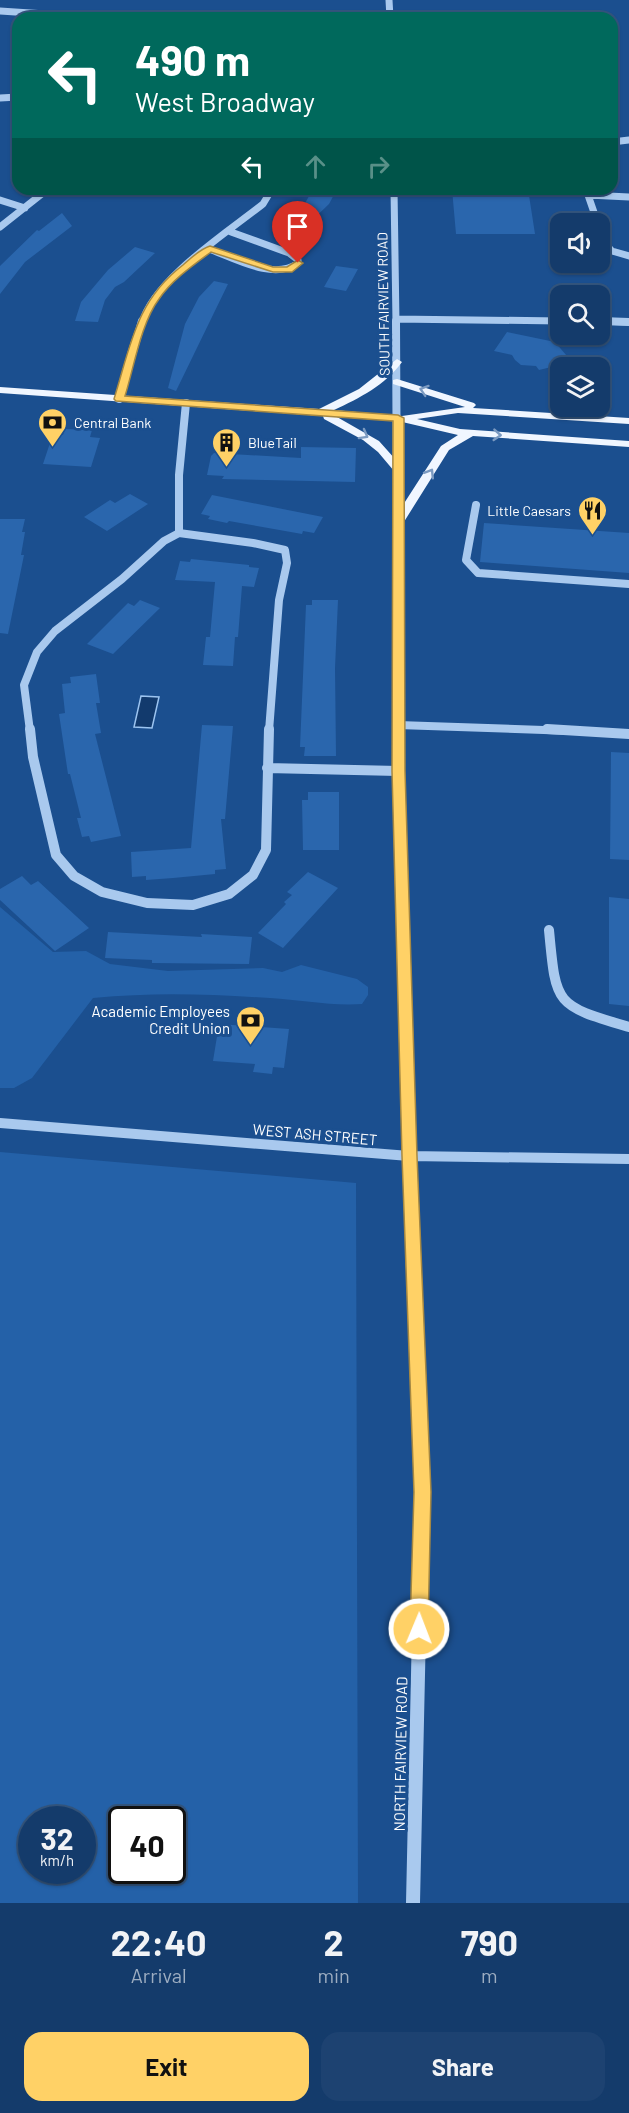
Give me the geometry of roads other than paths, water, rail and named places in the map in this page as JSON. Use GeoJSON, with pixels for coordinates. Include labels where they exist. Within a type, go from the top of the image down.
{"type":"FeatureCollection","features":[{"type":"Feature","properties":{"kind":"main road"},"geometry":{"type":"LineString","coordinates":[[320,413],[366,390],[383,378],[397,362]]}},
{"type":"Feature","properties":{"kind":"main road"},"geometry":{"type":"LineString","coordinates":[[398,382],[490,412]]}},
{"type":"Feature","properties":{"kind":"main road"},"geometry":{"type":"LineString","coordinates":[[0,390],[398,418],[470,433],[629,444]]}},
{"type":"Feature","properties":{"kind":"main road"},"geometry":{"type":"LineString","coordinates":[[398,418],[458,410],[629,421]]}},
{"type":"Feature","properties":{"kind":"main road"},"geometry":{"type":"LineString","coordinates":[[320,413],[374,440],[385,450],[398,469]]}},
{"type":"Feature","properties":{"kind":"main road"},"geometry":{"type":"LineString","coordinates":[[398,522],[445,448],[470,433]]}},
{"type":"Feature","properties":{"kind":"street"},"geometry":{"type":"LineString","coordinates":[[0,11],[15,12]]}},
{"type":"Feature","properties":{"kind":"street"},"geometry":{"type":"LineString","coordinates":[[0,227],[3,220],[40,195]]}},
{"type":"Feature","properties":{"kind":"street"},"geometry":{"type":"LineString","coordinates":[[119,399],[143,318],[154,299],[171,278],[231,232],[263,204],[268,195]]}},
{"type":"Feature","properties":{"kind":"street","name":"SOUTH FAIRVIEW ROAD"},"geometry":{"type":"LineString","coordinates":[[394,195],[398,418]]}},
{"type":"Feature","properties":{"kind":"street"},"geometry":{"type":"LineString","coordinates":[[594,213],[588,195],[629,197]]}},
{"type":"Feature","properties":{"kind":"street"},"geometry":{"type":"LineString","coordinates":[[0,200],[25,207]]}},
{"type":"Feature","properties":{"kind":"street"},"geometry":{"type":"LineString","coordinates":[[210,249],[273,270],[289,270],[298,263],[298,260],[289,253],[231,232]]}},
{"type":"Feature","properties":{"kind":"street"},"geometry":{"type":"LineString","coordinates":[[610,249],[629,256]]}},
{"type":"Feature","properties":{"kind":"street"},"geometry":{"type":"LineString","coordinates":[[396,320],[550,321]]}},
{"type":"Feature","properties":{"kind":"street"},"geometry":{"type":"LineString","coordinates":[[610,321],[629,322]]}},
{"type":"Feature","properties":{"kind":"street"},"geometry":{"type":"LineString","coordinates":[[179,533],[179,475],[186,404]]}},
{"type":"Feature","properties":{"kind":"street","name":"NORTH FAIRVIEW ROAD"},"geometry":{"type":"LineString","coordinates":[[398,418],[398,771],[409,1156],[422,1492],[413,1903]]}},
{"type":"Feature","properties":{"kind":"street"},"geometry":{"type":"LineString","coordinates":[[476,505],[466,560],[478,573],[629,584]]}},
{"type":"Feature","properties":{"kind":"street"},"geometry":{"type":"LineString","coordinates":[[179,533],[254,543],[285,550],[287,563],[279,600],[274,648],[267,768],[266,850],[253,875],[229,894],[193,905],[147,903],[102,892],[74,876],[56,855],[33,757],[24,685],[38,652],[55,631],[122,579],[164,541],[179,533]]}},
{"type":"Feature","properties":{"kind":"street"},"geometry":{"type":"LineString","coordinates":[[398,725],[547,729],[629,735]]}},
{"type":"Feature","properties":{"kind":"street"},"geometry":{"type":"LineString","coordinates":[[267,768],[398,771]]}},
{"type":"Feature","properties":{"kind":"street"},"geometry":{"type":"LineString","coordinates":[[549,930],[555,981],[560,995],[573,1007],[592,1016],[629,1027]]}},
{"type":"Feature","properties":{"kind":"street","name":"WEST ASH STREET"},"geometry":{"type":"LineString","coordinates":[[0,1123],[409,1156],[629,1160]]}},
{"type":"Feature","properties":{"kind":"place","name":"Central Bank"},"geometry":{"type":"Point","coordinates":[53,448]}},
{"type":"Feature","properties":{"kind":"place","name":"BlueTail"},"geometry":{"type":"Point","coordinates":[227,468]}},
{"type":"Feature","properties":{"kind":"place","name":"Little Caesars"},"geometry":{"type":"Point","coordinates":[592,536]}},
{"type":"Feature","properties":{"kind":"place","name":"Academic Employees Credit Union"},"geometry":{"type":"Point","coordinates":[251,1046]}}]}
